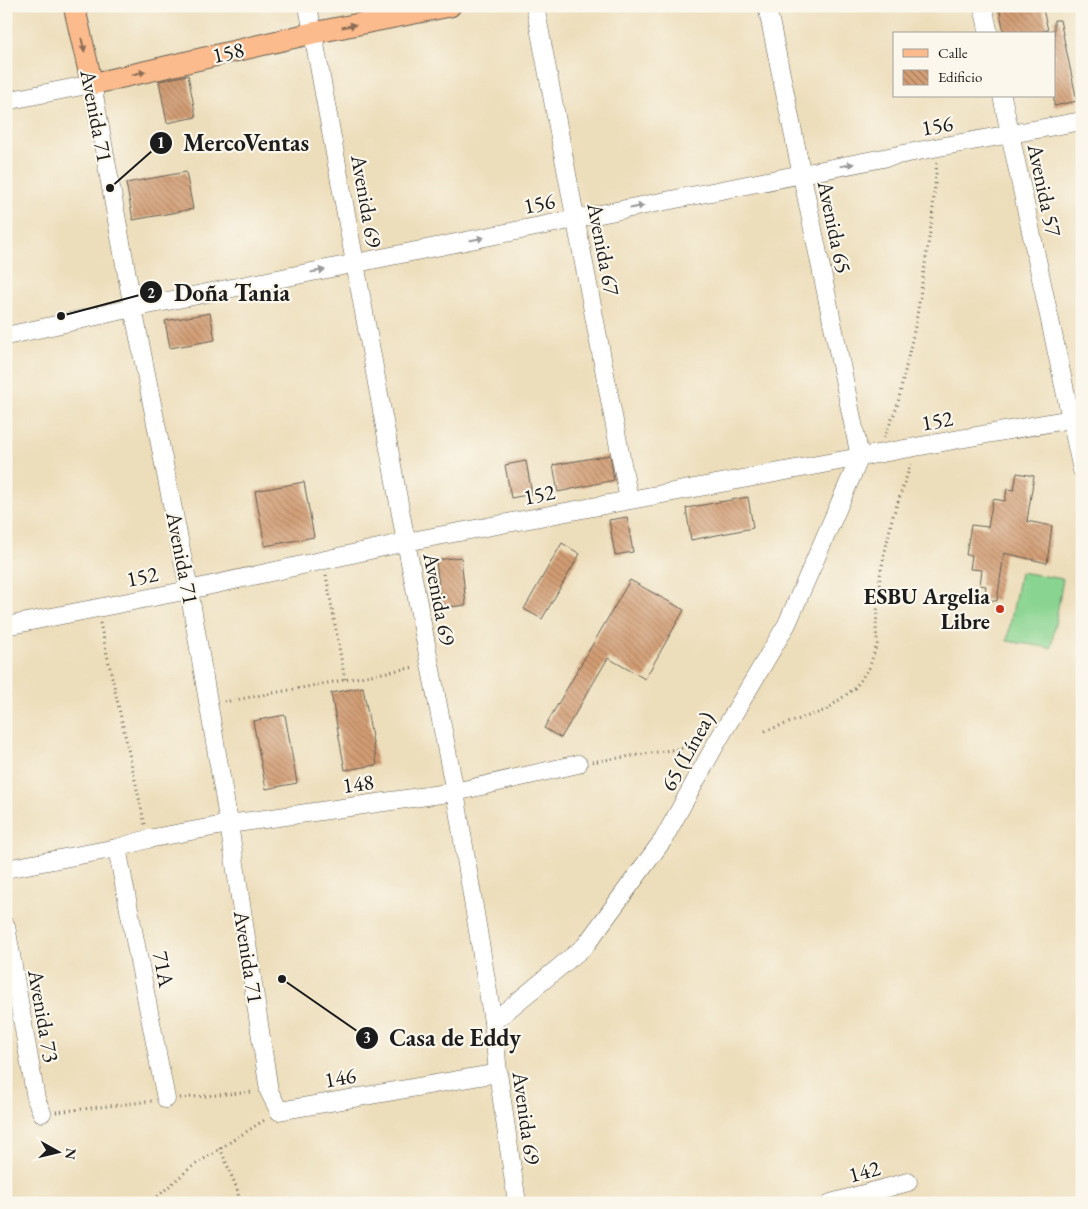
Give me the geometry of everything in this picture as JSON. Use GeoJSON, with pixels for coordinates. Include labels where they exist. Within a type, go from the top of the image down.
{"type":"FeatureCollection","features":[{"type":"Feature","properties":{"kind":"main road","name":"Avenida 71"},"geometry":{"type":"LineString","coordinates":[[74,6],[92,84]]}},
{"type":"Feature","properties":{"kind":"main road","name":"158"},"geometry":{"type":"LineString","coordinates":[[92,84],[421,9],[450,6]]}},
{"type":"Feature","properties":{"kind":"street","name":"Avenida 69"},"geometry":{"type":"LineString","coordinates":[[308,6],[406,542],[455,792],[492,1022],[517,1203]]}},
{"type":"Feature","properties":{"kind":"street","name":"Avenida 67"},"geometry":{"type":"LineString","coordinates":[[535,6],[630,500]]}},
{"type":"Feature","properties":{"kind":"street","name":"Avenida 65"},"geometry":{"type":"LineString","coordinates":[[767,6],[860,457]]}},
{"type":"Feature","properties":{"kind":"street"},"geometry":{"type":"LineString","coordinates":[[983,6],[989,32]]}},
{"type":"Feature","properties":{"kind":"street","name":"158"},"geometry":{"type":"LineString","coordinates":[[6,101],[92,84]]}},
{"type":"Feature","properties":{"kind":"street","name":"Avenida 71"},"geometry":{"type":"LineString","coordinates":[[92,84],[133,308],[190,590],[229,824],[269,1091],[280,1111]]}},
{"type":"Feature","properties":{"kind":"street","name":"Avenida 57"},"geometry":{"type":"LineString","coordinates":[[1002,98],[1077,418],[1082,470]]}},
{"type":"Feature","properties":{"kind":"street","name":"156"},"geometry":{"type":"LineString","coordinates":[[6,336],[133,308],[802,174],[939,147],[1082,122]]}},
{"type":"Feature","properties":{"kind":"street","name":"152"},"geometry":{"type":"LineString","coordinates":[[6,626],[190,590],[406,542],[1077,418]]}},
{"type":"Feature","properties":{"kind":"street","name":"65 (Línea)"},"geometry":{"type":"LineString","coordinates":[[492,1022],[585,946],[664,840],[717,742],[787,624],[860,457]]}},
{"type":"Feature","properties":{"kind":"street","name":"148"},"geometry":{"type":"LineString","coordinates":[[6,870],[117,848],[148,839],[229,824],[455,792],[578,764]]}},
{"type":"Feature","properties":{"kind":"street","name":"71A"},"geometry":{"type":"LineString","coordinates":[[117,848],[166,1099]]}},
{"type":"Feature","properties":{"kind":"street","name":"Avenida 73"},"geometry":{"type":"LineString","coordinates":[[6,926],[36,1099],[42,1113]]}},
{"type":"Feature","properties":{"kind":"street","name":"146"},"geometry":{"type":"LineString","coordinates":[[280,1111],[498,1073]]}},
{"type":"Feature","properties":{"kind":"street","name":"142"},"geometry":{"type":"LineString","coordinates":[[831,1203],[908,1182]]}},
{"type":"Feature","properties":{"kind":"path"},"geometry":{"type":"LineString","coordinates":[[878,454],[897,407],[916,322],[932,219],[939,147]]}},
{"type":"Feature","properties":{"kind":"path"},"geometry":{"type":"LineString","coordinates":[[765,731],[826,710],[855,688],[869,668],[877,644],[876,626],[880,575],[892,519],[917,447]]}},
{"type":"Feature","properties":{"kind":"path"},"geometry":{"type":"LineString","coordinates":[[324,560],[344,680]]}},
{"type":"Feature","properties":{"kind":"path"},"geometry":{"type":"LineString","coordinates":[[97,608],[148,839]]}},
{"type":"Feature","properties":{"kind":"path"},"geometry":{"type":"LineString","coordinates":[[208,705],[430,664]]}},
{"type":"Feature","properties":{"kind":"path"},"geometry":{"type":"LineString","coordinates":[[578,764],[717,742]]}},
{"type":"Feature","properties":{"kind":"path"},"geometry":{"type":"LineString","coordinates":[[150,1203],[190,1168],[280,1111]]}},
{"type":"Feature","properties":{"kind":"path"},"geometry":{"type":"LineString","coordinates":[[220,1148],[238,1191],[240,1203]]}},
{"type":"Feature","properties":{"kind":"green space"},"geometry":{"type":"Polygon","coordinates":[[[1020,572],[1063,579],[1051,648],[1007,641],[1020,572]]]}},
{"type":"Feature","properties":{"kind":"building"},"geometry":{"type":"Polygon","coordinates":[[[999,6],[1042,6],[1048,30],[1040,32],[1004,32],[999,6]]]}},
{"type":"Feature","properties":{"kind":"building"},"geometry":{"type":"Polygon","coordinates":[[[1054,20],[1060,20],[1077,101],[1054,106],[1054,98],[1056,98],[1056,32],[1054,32],[1054,20]]]}},
{"type":"Feature","properties":{"kind":"building"},"geometry":{"type":"Polygon","coordinates":[[[188,75],[196,117],[167,123],[159,81],[188,75]]]}},
{"type":"Feature","properties":{"kind":"building"},"geometry":{"type":"Polygon","coordinates":[[[186,172],[193,209],[133,220],[126,183],[186,172]]]}},
{"type":"Feature","properties":{"kind":"building"},"geometry":{"type":"Polygon","coordinates":[[[210,313],[215,340],[170,348],[165,321],[210,313]]]}},
{"type":"Feature","properties":{"kind":"building"},"geometry":{"type":"Polygon","coordinates":[[[610,455],[614,480],[558,492],[553,465],[610,455]]]}},
{"type":"Feature","properties":{"kind":"building"},"geometry":{"type":"Polygon","coordinates":[[[526,461],[532,494],[511,498],[505,465],[526,461]]]}},
{"type":"Feature","properties":{"kind":"building"},"geometry":{"type":"Polygon","coordinates":[[[1017,473],[1034,476],[1027,521],[1052,526],[1047,563],[1004,553],[997,601],[984,599],[986,586],[980,585],[982,570],[970,569],[972,555],[966,555],[971,525],[988,527],[993,499],[1005,501],[1007,489],[1014,490],[1017,473]]]}},
{"type":"Feature","properties":{"kind":"building"},"geometry":{"type":"Polygon","coordinates":[[[304,482],[314,537],[265,546],[255,491],[304,482]]]}},
{"type":"Feature","properties":{"kind":"building"},"geometry":{"type":"Polygon","coordinates":[[[748,497],[753,528],[691,540],[686,508],[748,497]]]}},
{"type":"Feature","properties":{"kind":"building"},"geometry":{"type":"Polygon","coordinates":[[[627,517],[633,552],[615,555],[609,520],[627,517]]]}},
{"type":"Feature","properties":{"kind":"building"},"geometry":{"type":"Polygon","coordinates":[[[562,543],[580,554],[542,619],[524,609],[562,543]]]}},
{"type":"Feature","properties":{"kind":"building"},"geometry":{"type":"Polygon","coordinates":[[[461,557],[466,605],[441,608],[436,560],[461,557]]]}},
{"type":"Feature","properties":{"kind":"building"},"geometry":{"type":"Polygon","coordinates":[[[630,580],[684,610],[645,679],[608,658],[561,738],[544,728],[630,580]]]}},
{"type":"Feature","properties":{"kind":"building"},"geometry":{"type":"Polygon","coordinates":[[[363,687],[377,765],[345,770],[331,693],[363,687]]]}},
{"type":"Feature","properties":{"kind":"building"},"geometry":{"type":"Polygon","coordinates":[[[285,715],[297,783],[266,789],[253,721],[285,715]]]}},
{"type":"Feature","properties":{"kind":"place","name":"MercoVentas"},"geometry":{"type":"Point","coordinates":[110,188]}},
{"type":"Feature","properties":{"kind":"place","name":"Doña Tania"},"geometry":{"type":"Point","coordinates":[61,316]}},
{"type":"Feature","properties":{"kind":"place","name":"ESBU Argelia Libre"},"geometry":{"type":"Point","coordinates":[1000,609]}},
{"type":"Feature","properties":{"kind":"place","name":"Casa de Eddy"},"geometry":{"type":"Point","coordinates":[282,979]}}]}
